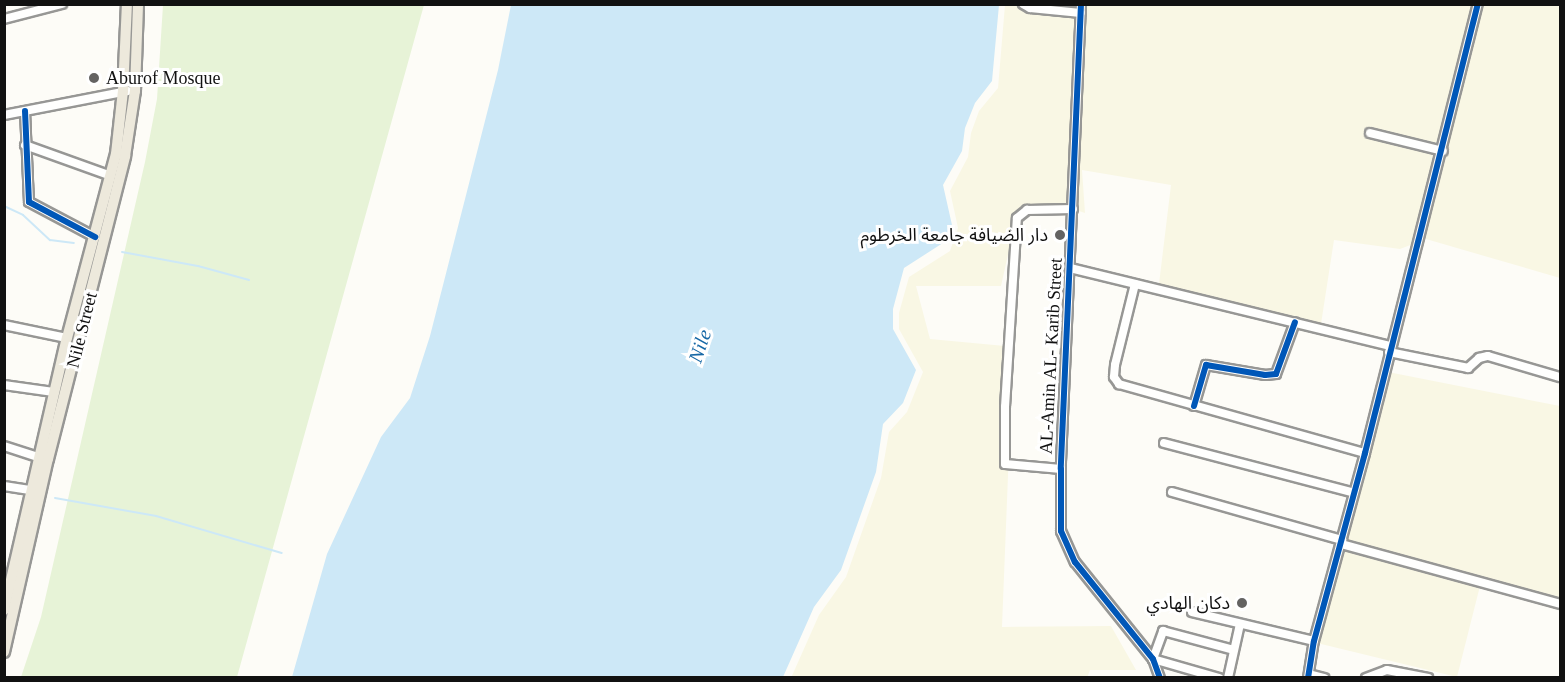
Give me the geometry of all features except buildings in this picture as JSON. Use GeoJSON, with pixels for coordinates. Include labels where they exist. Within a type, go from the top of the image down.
{"type":"FeatureCollection","features":[{"type":"Feature","properties":{"kind":"main road","name":"Nile Street"},"geometry":{"type":"LineString","coordinates":[[4,610],[30,490],[67,338],[111,176],[129,91],[127,4]]}},
{"type":"Feature","properties":{"kind":"main road","name":"Nile Street"},"geometry":{"type":"LineString","coordinates":[[4,652],[48,459],[121,179],[138,4]]}},
{"type":"Feature","properties":{"kind":"street"},"geometry":{"type":"LineString","coordinates":[[4,19],[62,4]]}},
{"type":"Feature","properties":{"kind":"street"},"geometry":{"type":"LineString","coordinates":[[1023,4],[1030,8],[1081,9]]}},
{"type":"Feature","properties":{"kind":"street"},"geometry":{"type":"LineString","coordinates":[[1324,678],[1308,676],[1314,641],[1443,151],[1478,4]]}},
{"type":"Feature","properties":{"kind":"street","name":"AL-Amin AL- Karib Street"},"geometry":{"type":"LineString","coordinates":[[1081,9],[1060,516],[1067,545],[1103,599],[1153,659],[1160,678]]}},
{"type":"Feature","properties":{"kind":"street"},"geometry":{"type":"LineString","coordinates":[[4,115],[129,91]]}},
{"type":"Feature","properties":{"kind":"street"},"geometry":{"type":"LineString","coordinates":[[25,111],[29,202],[95,237]]}},
{"type":"Feature","properties":{"kind":"street"},"geometry":{"type":"LineString","coordinates":[[1370,133],[1443,151]]}},
{"type":"Feature","properties":{"kind":"street"},"geometry":{"type":"LineString","coordinates":[[26,145],[111,176]]}},
{"type":"Feature","properties":{"kind":"street"},"geometry":{"type":"LineString","coordinates":[[1061,469],[1005,464],[1005,407],[1017,218],[1026,210],[1073,209]]}},
{"type":"Feature","properties":{"kind":"street"},"geometry":{"type":"LineString","coordinates":[[1070,268],[1295,322],[1460,368],[1468,368],[1483,356],[1488,356],[1560,377]]}},
{"type":"Feature","properties":{"kind":"street"},"geometry":{"type":"LineString","coordinates":[[1135,284],[1115,365],[1115,381],[1126,387],[1365,453]]}},
{"type":"Feature","properties":{"kind":"street"},"geometry":{"type":"LineString","coordinates":[[1194,406],[1206,365],[1265,375],[1276,374],[1295,322]]}},
{"type":"Feature","properties":{"kind":"street"},"geometry":{"type":"LineString","coordinates":[[4,325],[67,338]]}},
{"type":"Feature","properties":{"kind":"street"},"geometry":{"type":"LineString","coordinates":[[4,385],[54,392]]}},
{"type":"Feature","properties":{"kind":"street"},"geometry":{"type":"LineString","coordinates":[[1164,443],[1354,493]]}},
{"type":"Feature","properties":{"kind":"street"},"geometry":{"type":"LineString","coordinates":[[4,446],[38,457]]}},
{"type":"Feature","properties":{"kind":"street"},"geometry":{"type":"LineString","coordinates":[[4,486],[30,490]]}},
{"type":"Feature","properties":{"kind":"street"},"geometry":{"type":"LineString","coordinates":[[1172,492],[1560,604]]}},
{"type":"Feature","properties":{"kind":"street"},"geometry":{"type":"LineString","coordinates":[[1192,612],[1314,641]]}},
{"type":"Feature","properties":{"kind":"street"},"geometry":{"type":"LineString","coordinates":[[1228,678],[1240,624]]}},
{"type":"Feature","properties":{"kind":"street"},"geometry":{"type":"LineString","coordinates":[[1219,678],[1153,659],[1163,631],[1234,650]]}},
{"type":"Feature","properties":{"kind":"street"},"geometry":{"type":"LineString","coordinates":[[1366,678],[1387,670],[1428,678]]}},
{"type":"Feature","properties":{"kind":"shaded area"},"geometry":{"type":"Polygon","coordinates":[[[1005,5],[1560,5],[1560,278],[1426,239],[1400,249],[1334,240],[1321,324],[1159,284],[1171,185],[1082,170],[1085,213],[1073,209],[1018,210],[1001,286],[916,286],[930,339],[1005,346],[1013,349],[1002,627],[1111,626],[1136,670],[1090,670],[1087,678],[791,678],[819,615],[846,577],[881,478],[889,432],[907,412],[923,372],[899,329],[899,313],[909,277],[950,251],[958,228],[950,191],[968,157],[971,133],[979,111],[998,88],[1005,5]]]}},
{"type":"Feature","properties":{"kind":"shaded area"},"geometry":{"type":"Polygon","coordinates":[[[1388,372],[1560,406],[1560,605],[1480,586],[1457,677],[1317,643],[1388,372]]]}},
{"type":"Feature","properties":{"kind":"green space"},"geometry":{"type":"Polygon","coordinates":[[[163,5],[424,5],[237,677],[21,677],[41,617],[145,162],[157,99],[163,5]]]}},
{"type":"Feature","properties":{"kind":"water","name":"Nile"},"geometry":{"type":"Polygon","coordinates":[[[511,5],[999,5],[992,81],[975,103],[965,128],[962,151],[943,185],[952,225],[946,241],[904,268],[893,309],[893,329],[916,370],[903,403],[883,424],[876,472],[841,570],[814,607],[783,677],[292,677],[327,554],[381,437],[410,398],[430,336],[498,70],[511,5]]]}},
{"type":"Feature","properties":{"kind":"waterway"},"geometry":{"type":"LineString","coordinates":[[4,206],[23,215],[50,240],[74,243]]}},
{"type":"Feature","properties":{"kind":"waterway"},"geometry":{"type":"LineString","coordinates":[[122,252],[198,266],[249,280]]}},
{"type":"Feature","properties":{"kind":"waterway"},"geometry":{"type":"LineString","coordinates":[[55,498],[156,516],[282,553]]}},
{"type":"Feature","properties":{"kind":"cycle path"},"geometry":{"type":"LineString","coordinates":[[1081,4],[1061,469],[1061,531],[1075,562],[1153,659],[1160,678]]}},
{"type":"Feature","properties":{"kind":"cycle path"},"geometry":{"type":"LineString","coordinates":[[1308,678],[1314,641],[1365,453],[1478,4]]}},
{"type":"Feature","properties":{"kind":"cycle path"},"geometry":{"type":"LineString","coordinates":[[25,111],[29,202],[95,237]]}},
{"type":"Feature","properties":{"kind":"cycle path"},"geometry":{"type":"LineString","coordinates":[[1194,406],[1206,365],[1265,375],[1276,374],[1295,322]]}},
{"type":"Feature","properties":{"kind":"place","name":"Aburof Mosque"},"geometry":{"type":"Point","coordinates":[94,78]}},
{"type":"Feature","properties":{"kind":"place","name":"دار الضيافة جامعة الخرطوم"},"geometry":{"type":"Point","coordinates":[1060,235]}},
{"type":"Feature","properties":{"kind":"place","name":"دكان الهادي"},"geometry":{"type":"Point","coordinates":[1242,603]}}]}
